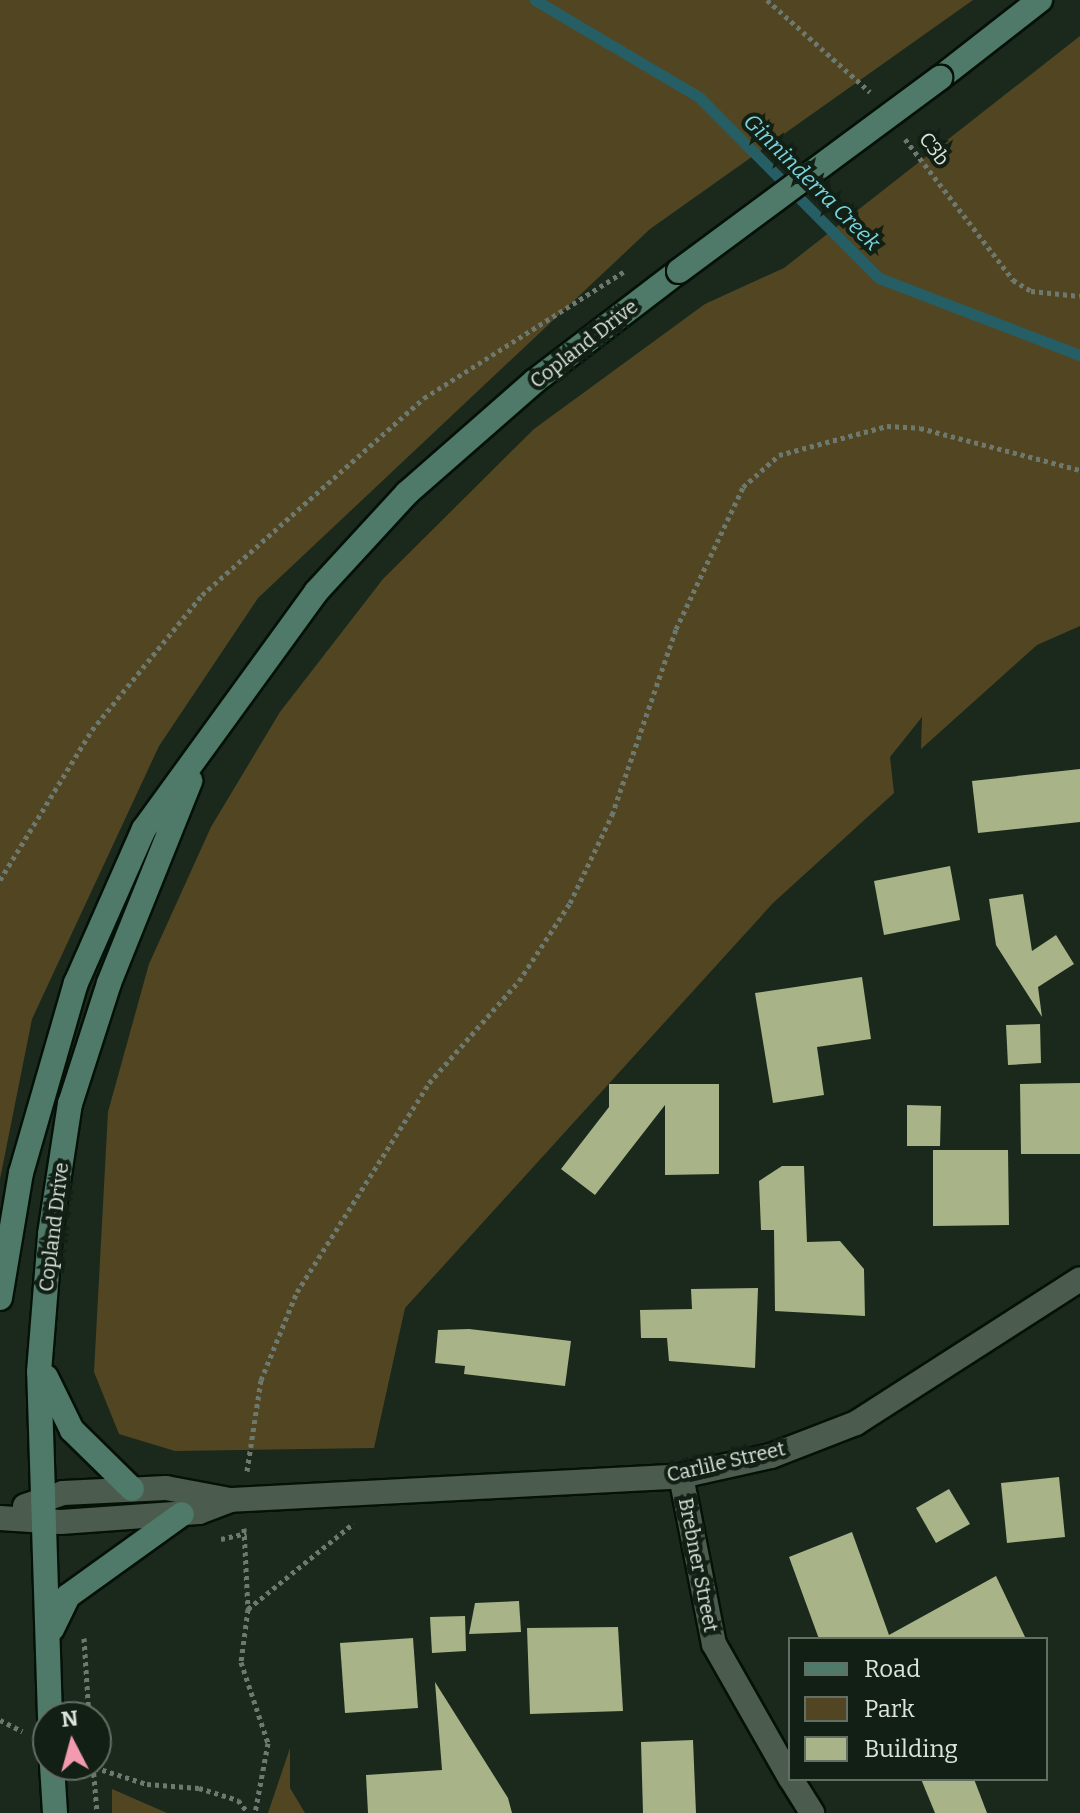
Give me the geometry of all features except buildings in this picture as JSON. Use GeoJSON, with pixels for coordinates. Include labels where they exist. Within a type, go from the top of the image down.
{"type":"FeatureCollection","features":[{"type":"Feature","properties":{"kind":"main road","name":"Copland Drive"},"geometry":{"type":"LineString","coordinates":[[0,1298],[21,1173],[76,983],[144,829],[198,760],[316,592],[407,493],[535,381],[1040,0]]}},
{"type":"Feature","properties":{"kind":"main road","name":"Copland Drive"},"geometry":{"type":"LineString","coordinates":[[50,1701],[40,1363],[70,1104],[109,983],[169,843],[198,760]]}},
{"type":"Feature","properties":{"kind":"main road"},"geometry":{"type":"LineString","coordinates":[[144,829],[169,843]]}},
{"type":"Feature","properties":{"kind":"main road"},"geometry":{"type":"LineString","coordinates":[[40,1363],[72,1430],[132,1489]]}},
{"type":"Feature","properties":{"kind":"main road"},"geometry":{"type":"LineString","coordinates":[[48,1643],[68,1596],[182,1514]]}},
{"type":"Feature","properties":{"kind":"main road"},"geometry":{"type":"LineString","coordinates":[[53,1781],[55,1813]]}},
{"type":"Feature","properties":{"kind":"street","name":"Carlile Street"},"geometry":{"type":"LineString","coordinates":[[44,1510],[182,1514],[236,1500],[681,1476],[771,1456],[856,1423],[1080,1279]]}},
{"type":"Feature","properties":{"kind":"street","name":"Brebner Street"},"geometry":{"type":"LineString","coordinates":[[681,1476],[714,1644],[788,1774]]}},
{"type":"Feature","properties":{"kind":"street","name":"Carlile Street"},"geometry":{"type":"LineString","coordinates":[[0,1516],[44,1510],[132,1489],[186,1488],[236,1500]]}},
{"type":"Feature","properties":{"kind":"street","name":"Brebner Street"},"geometry":{"type":"LineString","coordinates":[[792,1781],[812,1813]]}},
{"type":"Feature","properties":{"kind":"path"},"geometry":{"type":"LineString","coordinates":[[767,0],[873,96]]}},
{"type":"Feature","properties":{"kind":"path","name":"C3b"},"geometry":{"type":"LineString","coordinates":[[901,133],[1013,280],[1031,291],[1080,296]]}},
{"type":"Feature","properties":{"kind":"path"},"geometry":{"type":"LineString","coordinates":[[0,880],[92,730],[202,595],[424,398],[637,263]]}},
{"type":"Feature","properties":{"kind":"path"},"geometry":{"type":"LineString","coordinates":[[255,1813],[268,1743],[241,1662],[248,1609],[236,1500],[261,1380],[297,1292],[429,1083],[519,981],[570,903],[612,815],[676,629],[743,487],[779,455],[887,426],[920,428],[1080,470]]}},
{"type":"Feature","properties":{"kind":"path"},"geometry":{"type":"LineString","coordinates":[[248,1609],[358,1520]]}},
{"type":"Feature","properties":{"kind":"path"},"geometry":{"type":"LineString","coordinates":[[112,1772],[147,1784],[199,1788],[238,1800],[248,1813]]}},
{"type":"Feature","properties":{"kind":"path"},"geometry":{"type":"LineString","coordinates":[[92,1781],[97,1813]]}},
{"type":"Feature","properties":{"kind":"green space"},"geometry":{"type":"Polygon","coordinates":[[[0,0],[973,0],[650,229],[258,598],[159,746],[32,1019],[0,1179],[0,0]]]}},
{"type":"Feature","properties":{"kind":"green space"},"geometry":{"type":"Polygon","coordinates":[[[1080,36],[1080,626],[1037,645],[921,749],[922,717],[890,757],[894,793],[773,903],[405,1308],[374,1448],[175,1451],[119,1434],[94,1372],[108,1112],[149,964],[211,827],[280,712],[383,579],[534,429],[705,304],[784,268],[1080,36]]]}},
{"type":"Feature","properties":{"kind":"green space"},"geometry":{"type":"Polygon","coordinates":[[[290,1748],[290,1788],[305,1813],[268,1813],[290,1748]]]}},
{"type":"Feature","properties":{"kind":"green space"},"geometry":{"type":"Polygon","coordinates":[[[112,1789],[167,1813],[112,1813],[112,1789]]]}},
{"type":"Feature","properties":{"kind":"waterway","name":"Ginninderra Creek"},"geometry":{"type":"LineString","coordinates":[[535,0],[699,97],[879,278],[1080,355]]}}]}
